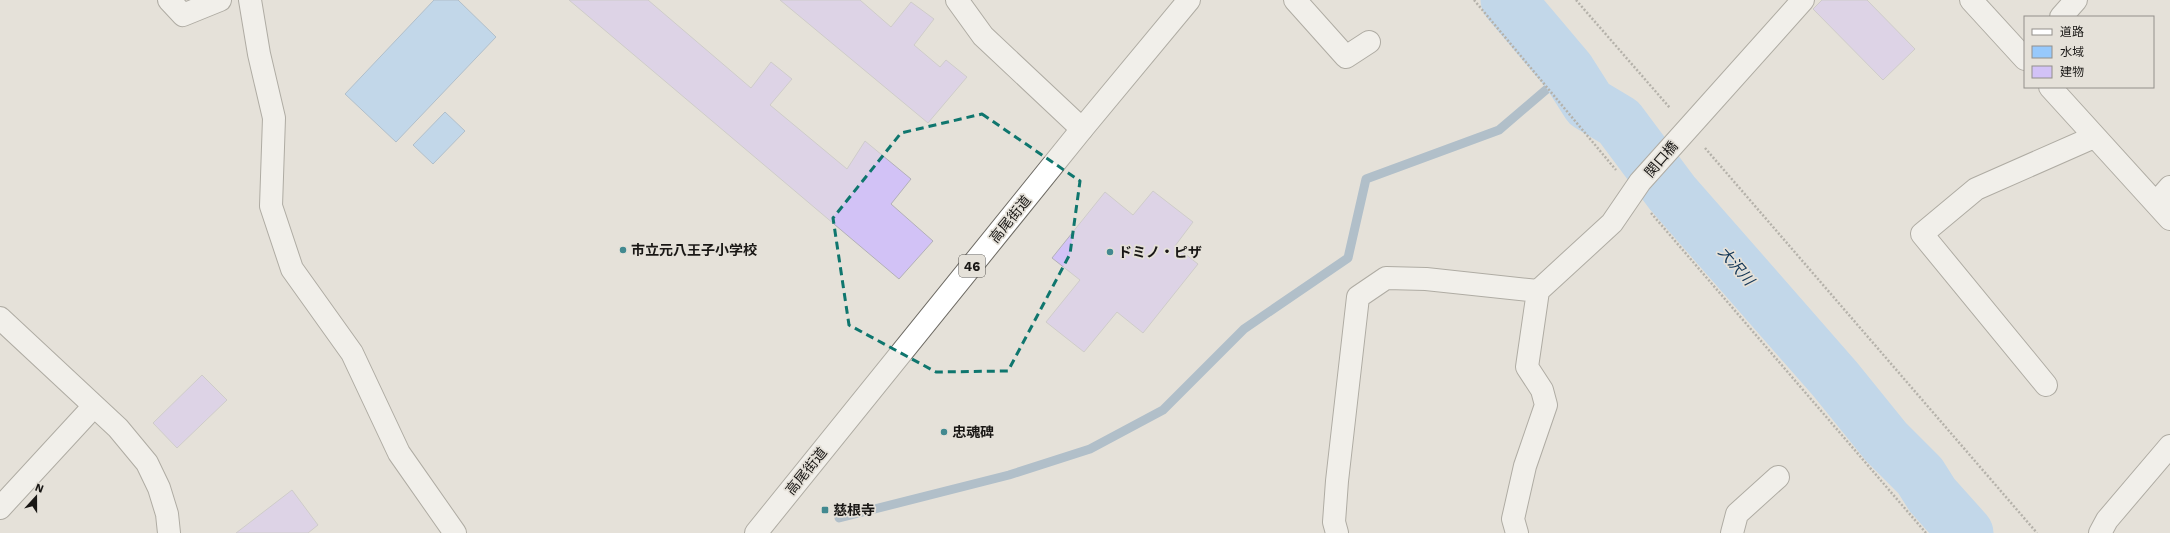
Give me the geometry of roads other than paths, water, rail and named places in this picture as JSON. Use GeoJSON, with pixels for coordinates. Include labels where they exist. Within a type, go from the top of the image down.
{"type":"FeatureCollection","features":[{"type":"Feature","properties":{"kind":"street"},"geometry":{"type":"LineString","coordinates":[[168,0],[183,15],[220,0]]}},
{"type":"Feature","properties":{"kind":"street"},"geometry":{"type":"LineString","coordinates":[[250,0],[259,54],[274,118],[271,206],[292,269],[352,353],[399,453],[455,533]]}},
{"type":"Feature","properties":{"kind":"street"},"geometry":{"type":"LineString","coordinates":[[957,0],[983,36],[1082,129]]}},
{"type":"Feature","properties":{"kind":"street","name":"高尾街道"},"geometry":{"type":"LineString","coordinates":[[756,533],[1082,129],[1189,0]]}},
{"type":"Feature","properties":{"kind":"street"},"geometry":{"type":"LineString","coordinates":[[1295,0],[1346,57],[1369,42]]}},
{"type":"Feature","properties":{"kind":"street","name":"関口橋"},"geometry":{"type":"LineString","coordinates":[[1538,291],[1612,223],[1637,187],[1684,132],[1803,0]]}},
{"type":"Feature","properties":{"kind":"street"},"geometry":{"type":"LineString","coordinates":[[1971,0],[2024,58]]}},
{"type":"Feature","properties":{"kind":"street"},"geometry":{"type":"LineString","coordinates":[[2062,16],[2076,0]]}},
{"type":"Feature","properties":{"kind":"street"},"geometry":{"type":"LineString","coordinates":[[2051,88],[2170,219]]}},
{"type":"Feature","properties":{"kind":"street"},"geometry":{"type":"LineString","coordinates":[[2046,385],[1922,234],[1976,189],[2094,137]]}},
{"type":"Feature","properties":{"kind":"street"},"geometry":{"type":"LineString","coordinates":[[2156,203],[2170,187]]}},
{"type":"Feature","properties":{"kind":"street"},"geometry":{"type":"LineString","coordinates":[[1337,533],[1334,522],[1337,481],[1358,297],[1386,278],[1426,279],[1538,291],[1527,367],[1542,390],[1546,405],[1524,466],[1513,519],[1516,533]]}},
{"type":"Feature","properties":{"kind":"street"},"geometry":{"type":"LineString","coordinates":[[0,318],[118,428],[147,464],[159,488],[167,514],[169,533]]}},
{"type":"Feature","properties":{"kind":"street"},"geometry":{"type":"LineString","coordinates":[[0,508],[94,406]]}},
{"type":"Feature","properties":{"kind":"street"},"geometry":{"type":"LineString","coordinates":[[2100,533],[2107,520],[2170,446]]}},
{"type":"Feature","properties":{"kind":"street"},"geometry":{"type":"LineString","coordinates":[[1732,533],[1737,514],[1778,477]]}},
{"type":"Feature","properties":{"kind":"water"},"geometry":{"type":"Polygon","coordinates":[[[434,0],[458,0],[496,37],[396,142],[345,94],[434,0]]]}},
{"type":"Feature","properties":{"kind":"water"},"geometry":{"type":"Polygon","coordinates":[[[445,112],[465,131],[433,164],[413,145],[445,112]]]}},
{"type":"Feature","properties":{"kind":"waterway","name":"大沢川"},"geometry":{"type":"LineString","coordinates":[[1508,0],[1568,71],[1589,104],[1619,122],[1672,193],[1835,379],[1886,442],[1920,476],[1932,495],[1966,533]]}},
{"type":"Feature","properties":{"kind":"waterway"},"geometry":{"type":"LineString","coordinates":[[839,518],[1009,475],[1090,449],[1163,410],[1244,329],[1348,258],[1366,179],[1499,130],[1568,71]]}},
{"type":"Feature","properties":{"kind":"place","name":"市立元八王子小学校"},"geometry":{"type":"Point","coordinates":[623,250]}},
{"type":"Feature","properties":{"kind":"place","name":"ドミノ・ピザ"},"geometry":{"type":"Point","coordinates":[1110,252]}},
{"type":"Feature","properties":{"kind":"place","name":"忠魂碑"},"geometry":{"type":"Point","coordinates":[944,432]}},
{"type":"Feature","properties":{"kind":"place","name":"慈根寺"},"geometry":{"type":"Point","coordinates":[825,510]}}]}
